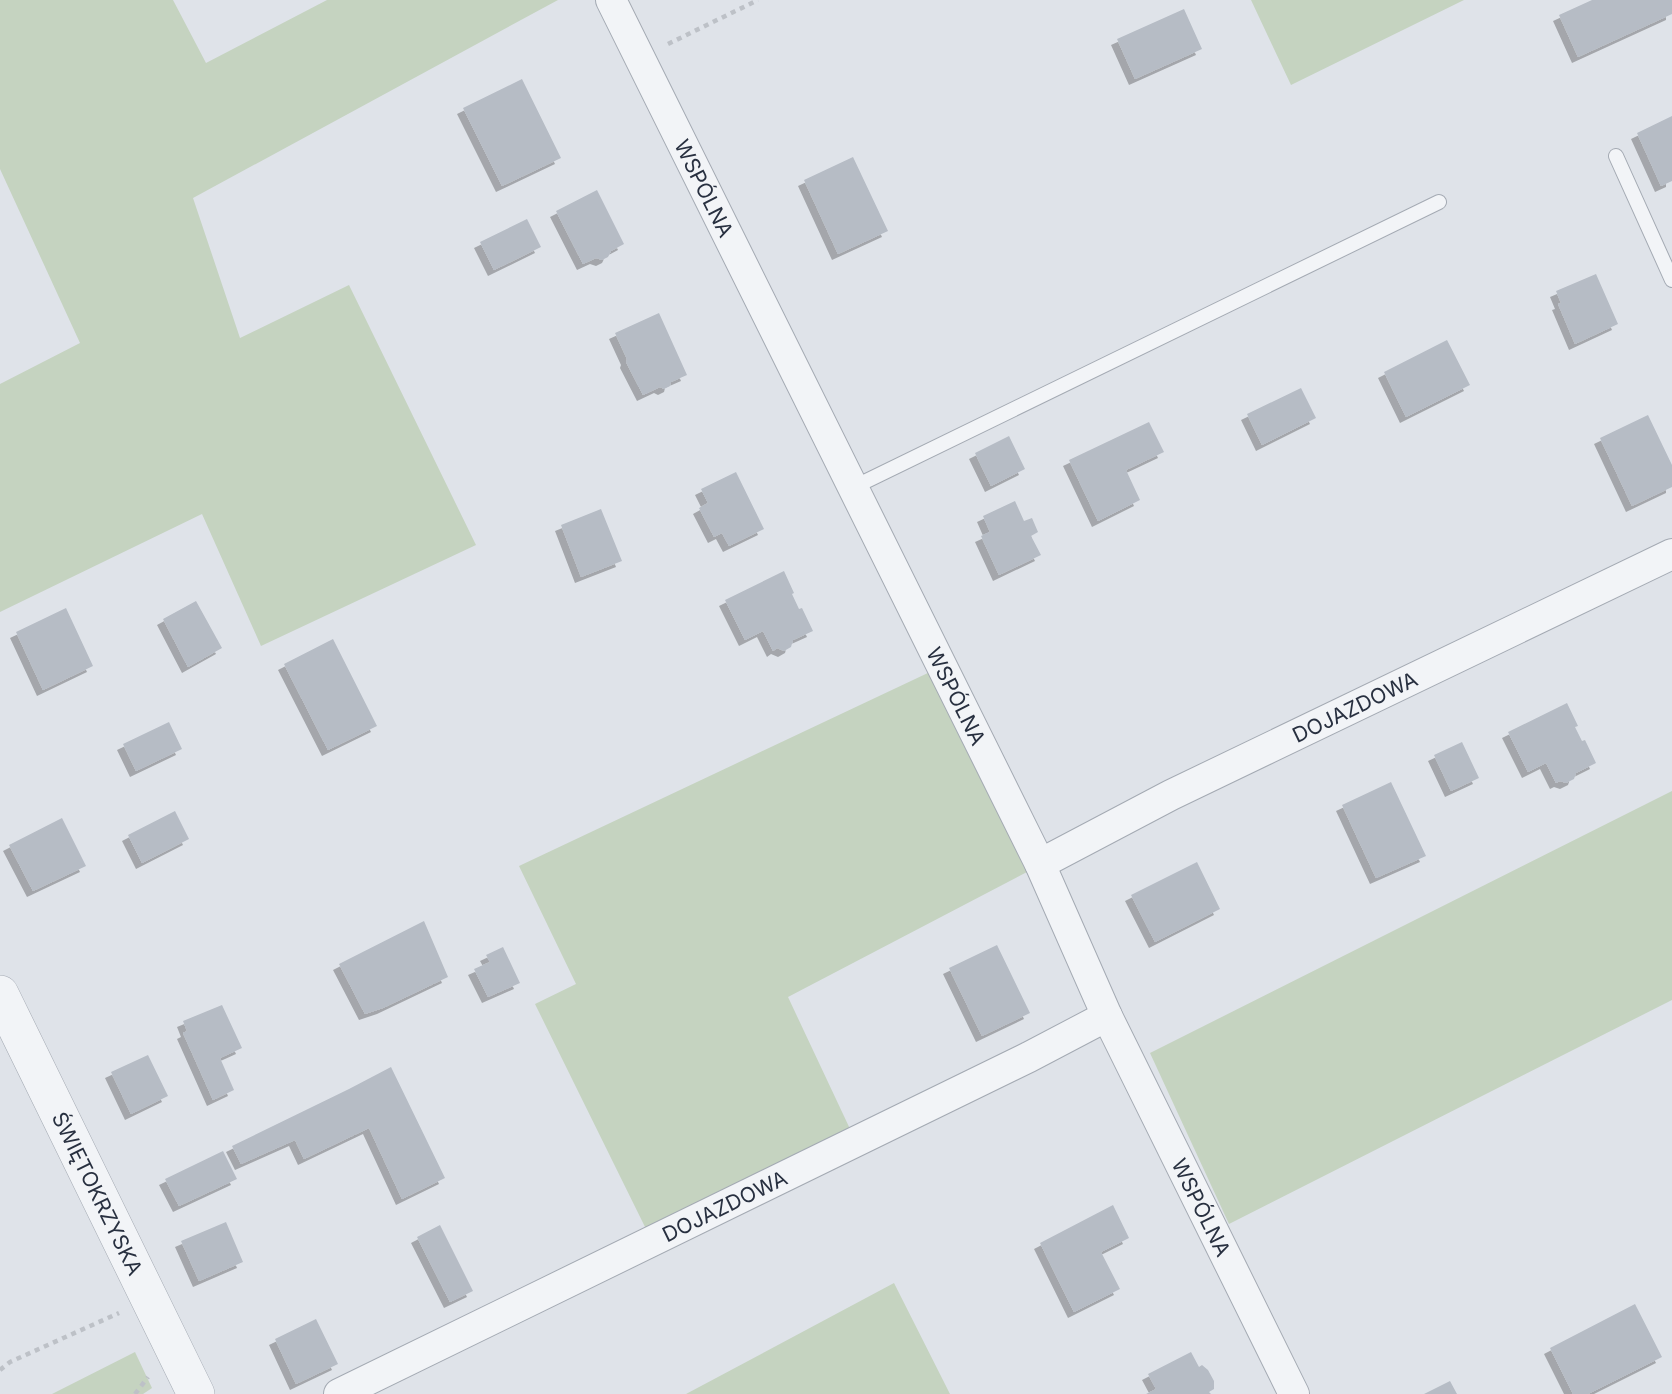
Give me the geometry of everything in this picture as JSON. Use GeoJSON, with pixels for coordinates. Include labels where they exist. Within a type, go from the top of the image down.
{"type":"FeatureCollection","features":[{"type":"Feature","properties":{"kind":"street","name":"WSPÓLNA"},"geometry":{"type":"LineString","coordinates":[[611,0],[1040,864],[1107,1016],[1294,1394]]}},
{"type":"Feature","properties":{"kind":"street","name":"DOJAZDOWA"},"geometry":{"type":"LineString","coordinates":[[1040,864],[1183,789],[1672,554]]}},
{"type":"Feature","properties":{"kind":"street","name":"ŚWIĘTOKRZYSKA"},"geometry":{"type":"LineString","coordinates":[[0,994],[196,1394]]}},
{"type":"Feature","properties":{"kind":"street","name":"DOJAZDOWA"},"geometry":{"type":"LineString","coordinates":[[339,1394],[1017,1063],[1107,1016]]}},
{"type":"Feature","properties":{"kind":"lane"},"geometry":{"type":"LineString","coordinates":[[1616,156],[1672,280]]}},
{"type":"Feature","properties":{"kind":"lane"},"geometry":{"type":"LineString","coordinates":[[854,487],[1438,202]]}},
{"type":"Feature","properties":{"kind":"path"},"geometry":{"type":"LineString","coordinates":[[639,58],[758,0]]}},
{"type":"Feature","properties":{"kind":"path"},"geometry":{"type":"LineString","coordinates":[[0,1370],[10,1362],[150,1299]]}},
{"type":"Feature","properties":{"kind":"path"},"geometry":{"type":"LineString","coordinates":[[135,1394],[147,1377]]}},
{"type":"Feature","properties":{"kind":"green space"},"geometry":{"type":"Polygon","coordinates":[[[0,0],[173,0],[206,63],[327,0],[558,0],[193,198],[240,338],[349,285],[476,545],[261,646],[202,514],[0,612],[0,384],[80,343],[0,169],[0,0]]]}},
{"type":"Feature","properties":{"kind":"green space"},"geometry":{"type":"Polygon","coordinates":[[[1251,0],[1464,0],[1291,85],[1251,0]]]}},
{"type":"Feature","properties":{"kind":"green space"},"geometry":{"type":"Polygon","coordinates":[[[930,672],[1027,872],[788,997],[851,1131],[648,1233],[535,1004],[576,984],[519,866],[930,672]]]}},
{"type":"Feature","properties":{"kind":"green space"},"geometry":{"type":"Polygon","coordinates":[[[1672,791],[1672,1000],[1229,1224],[1150,1053],[1672,791]]]}},
{"type":"Feature","properties":{"kind":"green space"},"geometry":{"type":"Polygon","coordinates":[[[894,1283],[950,1394],[686,1394],[894,1283]]]}},
{"type":"Feature","properties":{"kind":"green space"},"geometry":{"type":"Polygon","coordinates":[[[135,1352],[152,1388],[143,1394],[52,1394],[135,1352]]]}},
{"type":"Feature","properties":{"kind":"building"},"geometry":{"type":"Polygon","coordinates":[[[1592,0],[1672,0],[1672,14],[1578,57],[1559,15],[1592,0]]]}},
{"type":"Feature","properties":{"kind":"building"},"geometry":{"type":"Polygon","coordinates":[[[1184,9],[1202,49],[1135,79],[1117,39],[1184,9]]]}},
{"type":"Feature","properties":{"kind":"building"},"geometry":{"type":"Polygon","coordinates":[[[522,79],[561,158],[502,186],[463,108],[522,79]]]}},
{"type":"Feature","properties":{"kind":"building"},"geometry":{"type":"Polygon","coordinates":[[[1672,116],[1672,181],[1661,186],[1637,133],[1672,116]]]}},
{"type":"Feature","properties":{"kind":"building"},"geometry":{"type":"Polygon","coordinates":[[[853,157],[888,231],[838,254],[804,180],[853,157]]]}},
{"type":"Feature","properties":{"kind":"building"},"geometry":{"type":"Polygon","coordinates":[[[597,190],[624,244],[602,260],[596,258],[583,264],[556,211],[597,190]]]}},
{"type":"Feature","properties":{"kind":"building"},"geometry":{"type":"Polygon","coordinates":[[[527,219],[541,247],[494,270],[480,242],[527,219]]]}},
{"type":"Feature","properties":{"kind":"building"},"geometry":{"type":"Polygon","coordinates":[[[1596,274],[1618,324],[1575,344],[1558,304],[1561,303],[1556,291],[1596,274]]]}},
{"type":"Feature","properties":{"kind":"building"},"geometry":{"type":"Polygon","coordinates":[[[659,313],[687,375],[671,382],[670,386],[664,389],[660,387],[643,395],[615,333],[659,313]]]}},
{"type":"Feature","properties":{"kind":"building"},"geometry":{"type":"Polygon","coordinates":[[[1447,340],[1470,385],[1406,417],[1384,372],[1447,340]]]}},
{"type":"Feature","properties":{"kind":"building"},"geometry":{"type":"Polygon","coordinates":[[[1301,388],[1316,418],[1262,445],[1247,414],[1301,388]]]}},
{"type":"Feature","properties":{"kind":"building"},"geometry":{"type":"Polygon","coordinates":[[[1648,415],[1672,465],[1672,487],[1632,506],[1600,438],[1648,415]]]}},
{"type":"Feature","properties":{"kind":"building"},"geometry":{"type":"Polygon","coordinates":[[[1149,422],[1164,452],[1126,470],[1140,500],[1098,521],[1069,460],[1149,422]]]}},
{"type":"Feature","properties":{"kind":"building"},"geometry":{"type":"Polygon","coordinates":[[[1009,436],[1025,469],[991,486],[975,453],[1009,436]]]}},
{"type":"Feature","properties":{"kind":"building"},"geometry":{"type":"Polygon","coordinates":[[[736,472],[764,529],[729,546],[722,533],[714,537],[699,508],[708,503],[701,489],[736,472]]]}},
{"type":"Feature","properties":{"kind":"building"},"geometry":{"type":"Polygon","coordinates":[[[1015,501],[1024,521],[1032,518],[1038,532],[1031,536],[1041,555],[999,575],[981,536],[990,532],[983,516],[1015,501]]]}},
{"type":"Feature","properties":{"kind":"building"},"geometry":{"type":"Polygon","coordinates":[[[601,509],[622,561],[581,577],[561,525],[601,509]]]}},
{"type":"Feature","properties":{"kind":"building"},"geometry":{"type":"Polygon","coordinates":[[[784,571],[799,609],[802,608],[813,631],[793,640],[791,647],[784,651],[777,648],[773,651],[763,631],[745,640],[725,600],[784,571]]]}},
{"type":"Feature","properties":{"kind":"building"},"geometry":{"type":"Polygon","coordinates":[[[196,601],[222,648],[188,667],[163,619],[196,601]]]}},
{"type":"Feature","properties":{"kind":"building"},"geometry":{"type":"Polygon","coordinates":[[[66,608],[93,666],[43,690],[16,632],[66,608]]]}},
{"type":"Feature","properties":{"kind":"building"},"geometry":{"type":"Polygon","coordinates":[[[333,639],[377,726],[328,750],[284,664],[333,639]]]}},
{"type":"Feature","properties":{"kind":"building"},"geometry":{"type":"Polygon","coordinates":[[[1567,703],[1578,726],[1575,727],[1596,763],[1576,773],[1574,779],[1566,783],[1556,783],[1546,763],[1528,772],[1508,732],[1567,703]]]}},
{"type":"Feature","properties":{"kind":"building"},"geometry":{"type":"Polygon","coordinates":[[[169,722],[182,749],[136,771],[123,744],[169,722]]]}},
{"type":"Feature","properties":{"kind":"building"},"geometry":{"type":"Polygon","coordinates":[[[1462,742],[1479,778],[1451,791],[1434,755],[1462,742]]]}},
{"type":"Feature","properties":{"kind":"building"},"geometry":{"type":"Polygon","coordinates":[[[1391,782],[1426,856],[1376,878],[1342,805],[1391,782]]]}},
{"type":"Feature","properties":{"kind":"building"},"geometry":{"type":"Polygon","coordinates":[[[175,811],[189,839],[142,863],[128,835],[175,811]]]}},
{"type":"Feature","properties":{"kind":"building"},"geometry":{"type":"Polygon","coordinates":[[[62,818],[86,866],[33,891],[9,845],[62,818]]]}},
{"type":"Feature","properties":{"kind":"building"},"geometry":{"type":"Polygon","coordinates":[[[1197,862],[1220,909],[1155,942],[1131,895],[1197,862]]]}},
{"type":"Feature","properties":{"kind":"building"},"geometry":{"type":"Polygon","coordinates":[[[424,921],[448,977],[365,1014],[339,964],[424,921]]]}},
{"type":"Feature","properties":{"kind":"building"},"geometry":{"type":"Polygon","coordinates":[[[997,945],[1030,1013],[982,1036],[949,968],[997,945]]]}},
{"type":"Feature","properties":{"kind":"building"},"geometry":{"type":"Polygon","coordinates":[[[503,947],[520,983],[488,997],[474,969],[490,962],[486,955],[503,947]]]}},
{"type":"Feature","properties":{"kind":"building"},"geometry":{"type":"Polygon","coordinates":[[[222,1005],[242,1048],[220,1058],[234,1090],[213,1100],[183,1033],[187,1031],[183,1021],[222,1005]]]}},
{"type":"Feature","properties":{"kind":"building"},"geometry":{"type":"Polygon","coordinates":[[[148,1055],[168,1096],[131,1114],[111,1072],[148,1055]]]}},
{"type":"Feature","properties":{"kind":"building"},"geometry":{"type":"Polygon","coordinates":[[[391,1067],[445,1178],[402,1199],[369,1128],[304,1159],[295,1140],[241,1164],[232,1146],[391,1067]]]}},
{"type":"Feature","properties":{"kind":"building"},"geometry":{"type":"Polygon","coordinates":[[[223,1151],[237,1179],[179,1206],[165,1179],[223,1151]]]}},
{"type":"Feature","properties":{"kind":"building"},"geometry":{"type":"Polygon","coordinates":[[[1113,1205],[1129,1238],[1101,1252],[1120,1289],[1074,1312],[1040,1243],[1113,1205]]]}},
{"type":"Feature","properties":{"kind":"building"},"geometry":{"type":"Polygon","coordinates":[[[226,1222],[243,1262],[199,1281],[181,1241],[226,1222]]]}},
{"type":"Feature","properties":{"kind":"building"},"geometry":{"type":"Polygon","coordinates":[[[440,1225],[473,1291],[450,1302],[417,1237],[440,1225]]]}},
{"type":"Feature","properties":{"kind":"building"},"geometry":{"type":"Polygon","coordinates":[[[1635,1304],[1662,1357],[1588,1394],[1573,1394],[1550,1348],[1635,1304]]]}},
{"type":"Feature","properties":{"kind":"building"},"geometry":{"type":"Polygon","coordinates":[[[316,1319],[338,1364],[296,1384],[275,1339],[316,1319]]]}},
{"type":"Feature","properties":{"kind":"building"},"geometry":{"type":"Polygon","coordinates":[[[1191,1352],[1199,1367],[1202,1365],[1208,1370],[1214,1381],[1214,1389],[1209,1392],[1211,1394],[1146,1394],[1156,1389],[1148,1374],[1191,1352]]]}},
{"type":"Feature","properties":{"kind":"building"},"geometry":{"type":"Polygon","coordinates":[[[1450,1381],[1457,1394],[1424,1394],[1450,1381]]]}}]}
